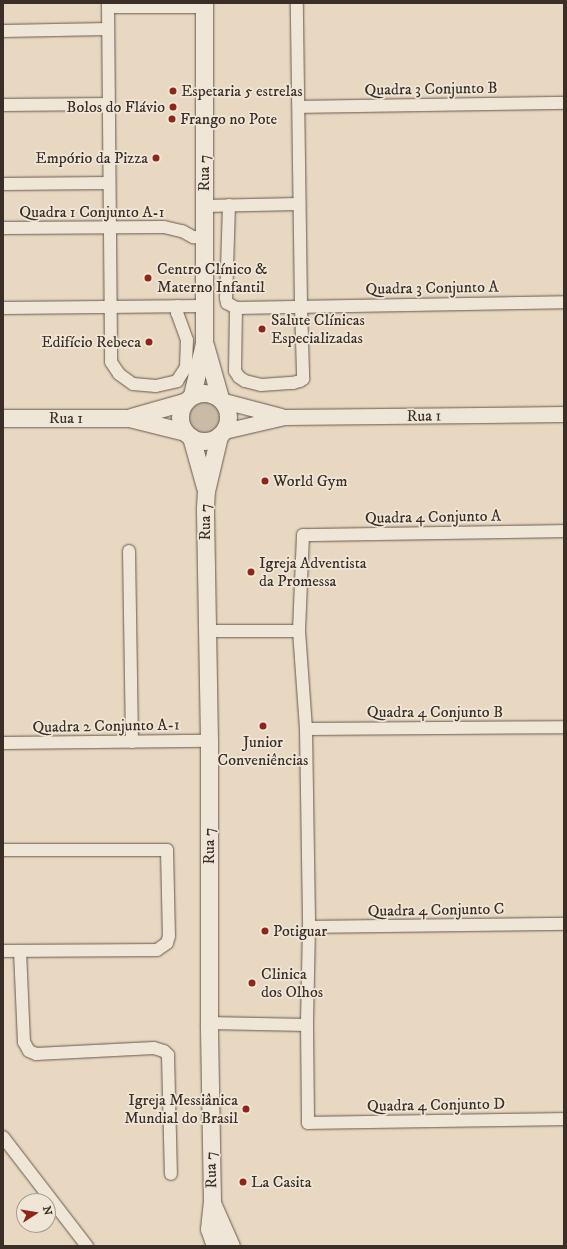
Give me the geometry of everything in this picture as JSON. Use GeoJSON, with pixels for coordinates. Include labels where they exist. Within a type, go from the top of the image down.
{"type":"FeatureCollection","features":[{"type":"Feature","properties":{"kind":"main road","name":"Rua 7"},"geometry":{"type":"LineString","coordinates":[[204,5],[204,343],[222,399]]}},
{"type":"Feature","properties":{"kind":"main road","name":"Rua 7"},"geometry":{"type":"LineString","coordinates":[[188,399],[204,343]]}},
{"type":"Feature","properties":{"kind":"main road"},"geometry":{"type":"LineString","coordinates":[[206,392],[222,399],[229,416],[221,434],[205,441],[188,435],[180,417],[188,399],[206,392]]}},
{"type":"Feature","properties":{"kind":"main road","name":"Rua 1"},"geometry":{"type":"LineString","coordinates":[[129,418],[188,399]]}},
{"type":"Feature","properties":{"kind":"main road","name":"Rua 1"},"geometry":{"type":"LineString","coordinates":[[3,418],[129,418],[188,435]]}},
{"type":"Feature","properties":{"kind":"main road","name":"Rua 7"},"geometry":{"type":"LineString","coordinates":[[215,1246],[209,1230],[212,1201],[209,1023],[209,741],[206,631],[206,491],[221,434]]}},
{"type":"Feature","properties":{"kind":"main road","name":"Rua 7"},"geometry":{"type":"LineString","coordinates":[[188,435],[206,491]]}},
{"type":"Feature","properties":{"kind":"main road","name":"Rua 7"},"geometry":{"type":"LineString","coordinates":[[212,1201],[231,1246]]}},
{"type":"Feature","properties":{"kind":"main road"},"geometry":{"type":"LineString","coordinates":[[200,1246],[209,1230]]}},
{"type":"Feature","properties":{"kind":"street"},"geometry":{"type":"LineString","coordinates":[[228,205],[226,298],[227,303],[236,308],[235,371],[246,381],[261,385],[293,384],[303,379],[298,3]]}},
{"type":"Feature","properties":{"kind":"street"},"geometry":{"type":"LineString","coordinates":[[178,306],[177,313],[187,340],[186,367],[177,381],[156,386],[133,384],[119,374],[111,362],[108,5],[204,5]]}},
{"type":"Feature","properties":{"kind":"street"},"geometry":{"type":"LineString","coordinates":[[3,31],[108,30]]}},
{"type":"Feature","properties":{"kind":"street","name":"Quadra 3 Conjunto B"},"geometry":{"type":"LineString","coordinates":[[299,106],[564,103]]}},
{"type":"Feature","properties":{"kind":"street"},"geometry":{"type":"LineString","coordinates":[[3,105],[108,104]]}},
{"type":"Feature","properties":{"kind":"street","name":"Quadra 1 Conjunto A-1"},"geometry":{"type":"LineString","coordinates":[[3,184],[109,183]]}},
{"type":"Feature","properties":{"kind":"street"},"geometry":{"type":"LineString","coordinates":[[204,206],[300,204]]}},
{"type":"Feature","properties":{"kind":"street","name":"Quadra 1 Conjunto A-1"},"geometry":{"type":"LineString","coordinates":[[3,228],[164,227],[182,231],[190,236],[204,238]]}},
{"type":"Feature","properties":{"kind":"street","name":"Quadra 3 Conjunto A"},"geometry":{"type":"LineString","coordinates":[[236,308],[564,302]]}},
{"type":"Feature","properties":{"kind":"street"},"geometry":{"type":"LineString","coordinates":[[3,308],[203,306]]}},
{"type":"Feature","properties":{"kind":"street"},"geometry":{"type":"LineString","coordinates":[[222,399],[284,417]]}},
{"type":"Feature","properties":{"kind":"street","name":"Rua 1"},"geometry":{"type":"LineString","coordinates":[[284,417],[564,414]]}},
{"type":"Feature","properties":{"kind":"street"},"geometry":{"type":"LineString","coordinates":[[221,434],[284,417]]}},
{"type":"Feature","properties":{"kind":"street","name":"Quadra 4 Conjunto A"},"geometry":{"type":"LineString","coordinates":[[299,631],[303,535],[564,531]]}},
{"type":"Feature","properties":{"kind":"street"},"geometry":{"type":"LineString","coordinates":[[129,551],[132,742]]}},
{"type":"Feature","properties":{"kind":"street"},"geometry":{"type":"LineString","coordinates":[[206,631],[299,631],[306,729],[309,927],[307,1025],[209,1023]]}},
{"type":"Feature","properties":{"kind":"street","name":"Quadra 4 Conjunto B"},"geometry":{"type":"LineString","coordinates":[[306,729],[564,727]]}},
{"type":"Feature","properties":{"kind":"street","name":"Quadra 2 Conjunto A-1"},"geometry":{"type":"LineString","coordinates":[[3,743],[209,741]]}},
{"type":"Feature","properties":{"kind":"street"},"geometry":{"type":"LineString","coordinates":[[3,850],[168,850],[169,936],[167,943],[158,950],[3,951]]}},
{"type":"Feature","properties":{"kind":"street","name":"Quadra 4 Conjunto C"},"geometry":{"type":"LineString","coordinates":[[309,927],[564,924]]}},
{"type":"Feature","properties":{"kind":"street"},"geometry":{"type":"LineString","coordinates":[[20,951],[24,1042],[29,1051],[36,1054],[154,1048],[164,1051],[168,1055],[172,1174]]}},
{"type":"Feature","properties":{"kind":"street","name":"Quadra 4 Conjunto D"},"geometry":{"type":"LineString","coordinates":[[307,1025],[308,1123],[564,1120]]}},
{"type":"Feature","properties":{"kind":"street"},"geometry":{"type":"LineString","coordinates":[[3,1137],[87,1246]]}},
{"type":"Feature","properties":{"kind":"shaded area"},"geometry":{"type":"Polygon","coordinates":[[[200,397],[208,397],[215,400],[221,406],[224,417],[221,428],[215,434],[208,437],[200,437],[193,434],[187,428],[184,421],[184,413],[187,406],[193,400],[200,397]]]}},
{"type":"Feature","properties":{"kind":"place","name":"Espetaria 5 estrelas"},"geometry":{"type":"Point","coordinates":[173,91]}},
{"type":"Feature","properties":{"kind":"place","name":"Bolos do Flávio"},"geometry":{"type":"Point","coordinates":[173,107]}},
{"type":"Feature","properties":{"kind":"place","name":"Frango no Pote"},"geometry":{"type":"Point","coordinates":[172,119]}},
{"type":"Feature","properties":{"kind":"place","name":"Empório da Pizza"},"geometry":{"type":"Point","coordinates":[156,158]}},
{"type":"Feature","properties":{"kind":"place","name":"Centro Clínico & Materno Infantil"},"geometry":{"type":"Point","coordinates":[148,278]}},
{"type":"Feature","properties":{"kind":"place","name":"Salute Clínicas Especializadas"},"geometry":{"type":"Point","coordinates":[262,329]}},
{"type":"Feature","properties":{"kind":"place","name":"Edifício Rebeca"},"geometry":{"type":"Point","coordinates":[149,342]}},
{"type":"Feature","properties":{"kind":"place","name":"World Gym"},"geometry":{"type":"Point","coordinates":[265,481]}},
{"type":"Feature","properties":{"kind":"place","name":"Igreja Adventista da Promessa"},"geometry":{"type":"Point","coordinates":[251,572]}},
{"type":"Feature","properties":{"kind":"place","name":"Junior Conveniências"},"geometry":{"type":"Point","coordinates":[263,726]}},
{"type":"Feature","properties":{"kind":"place","name":"Potiguar"},"geometry":{"type":"Point","coordinates":[265,931]}},
{"type":"Feature","properties":{"kind":"place","name":"Clinica dos Olhos"},"geometry":{"type":"Point","coordinates":[252,983]}},
{"type":"Feature","properties":{"kind":"place","name":"Igreja Messiânica Mundial do Brasil"},"geometry":{"type":"Point","coordinates":[246,1109]}},
{"type":"Feature","properties":{"kind":"place","name":"La Casita"},"geometry":{"type":"Point","coordinates":[243,1182]}}]}
